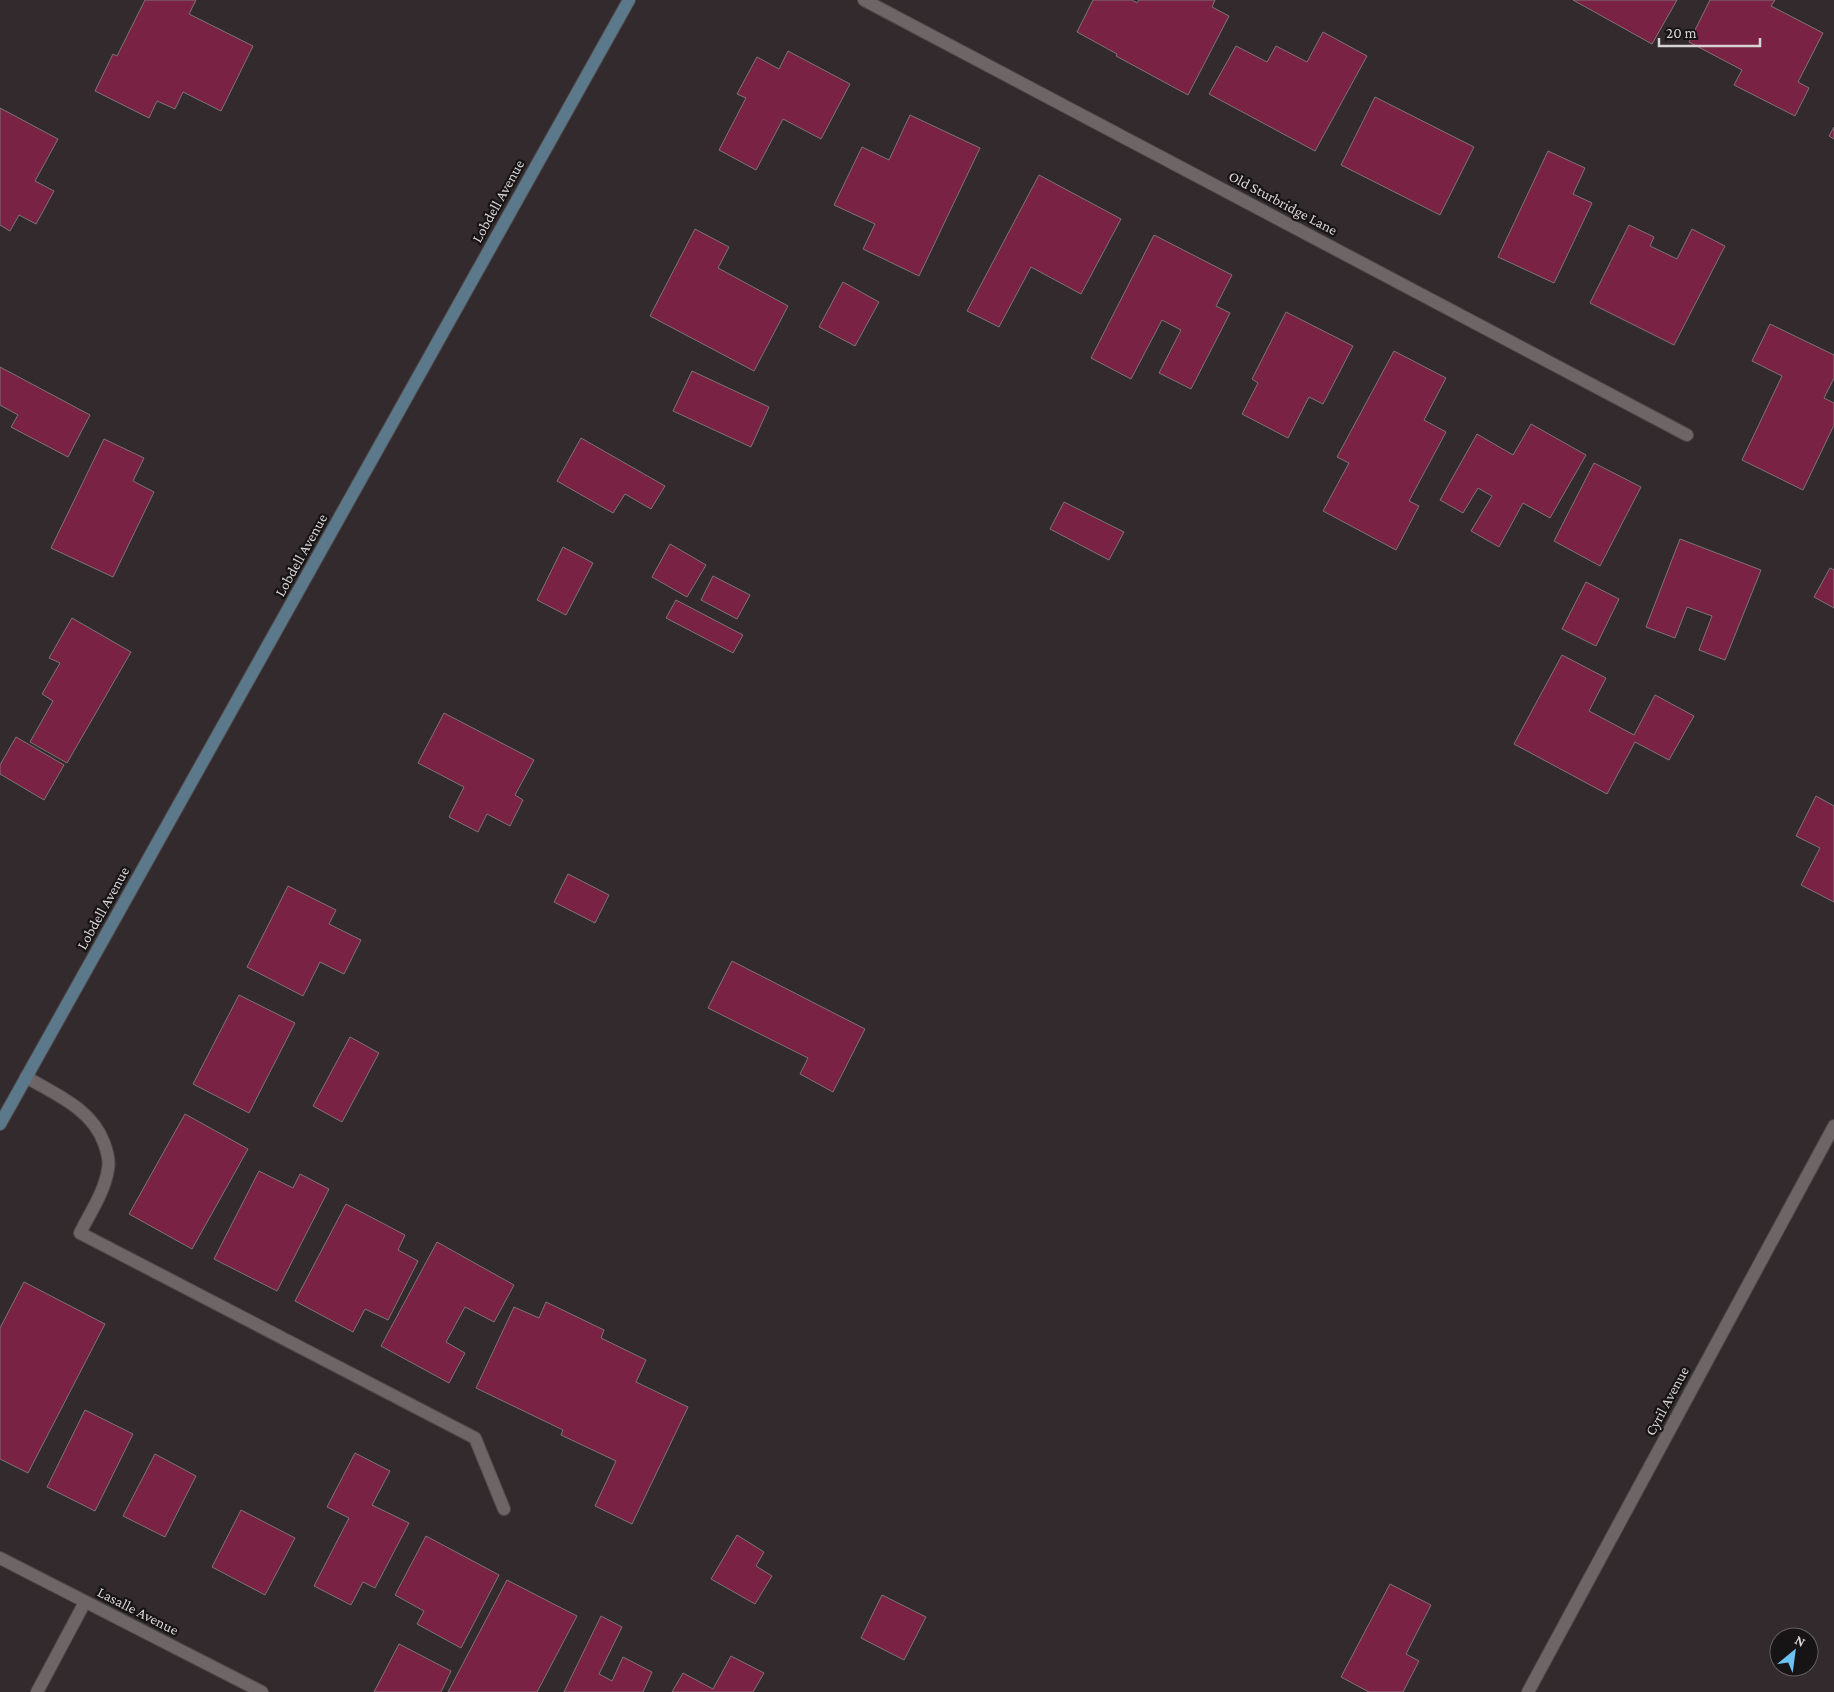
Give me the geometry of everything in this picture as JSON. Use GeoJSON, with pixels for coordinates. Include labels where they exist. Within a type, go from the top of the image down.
{"type":"FeatureCollection","features":[{"type":"Feature","properties":{"kind":"main road","name":"Lobdell Avenue"},"geometry":{"type":"LineString","coordinates":[[0,1124],[628,0]]}},
{"type":"Feature","properties":{"kind":"street","name":"Old Sturbridge Lane"},"geometry":{"type":"LineString","coordinates":[[864,0],[1687,435]]}},
{"type":"Feature","properties":{"kind":"street"},"geometry":{"type":"LineString","coordinates":[[26,1077],[72,1104],[89,1117],[100,1132],[107,1152],[109,1168],[105,1182],[80,1233],[475,1438],[504,1510]]}},
{"type":"Feature","properties":{"kind":"street","name":"Cyril Avenue"},"geometry":{"type":"LineString","coordinates":[[1528,1692],[1834,1126]]}},
{"type":"Feature","properties":{"kind":"street","name":"Lasalle Avenue"},"geometry":{"type":"LineString","coordinates":[[0,1558],[262,1692]]}},
{"type":"Feature","properties":{"kind":"street"},"geometry":{"type":"LineString","coordinates":[[37,1692],[85,1602]]}},
{"type":"Feature","properties":{"kind":"building"},"geometry":{"type":"Polygon","coordinates":[[[145,0],[196,0],[189,14],[253,46],[221,111],[183,92],[175,109],[157,101],[149,118],[95,91],[113,54],[117,56],[145,0]]]}},
{"type":"Feature","properties":{"kind":"building"},"geometry":{"type":"Polygon","coordinates":[[[1093,0],[1132,0],[1137,3],[1139,0],[1215,0],[1212,7],[1229,16],[1188,95],[1116,56],[1117,54],[1077,32],[1093,0]]]}},
{"type":"Feature","properties":{"kind":"building"},"geometry":{"type":"Polygon","coordinates":[[[1573,0],[1677,0],[1652,44],[1573,0]]]}},
{"type":"Feature","properties":{"kind":"building"},"geometry":{"type":"Polygon","coordinates":[[[1710,0],[1775,0],[1771,6],[1823,33],[1798,82],[1809,88],[1795,116],[1734,85],[1742,70],[1689,42],[1710,0]]]}},
{"type":"Feature","properties":{"kind":"building"},"geometry":{"type":"Polygon","coordinates":[[[1323,32],[1367,56],[1315,151],[1209,94],[1236,46],[1267,62],[1276,46],[1307,62],[1323,32]]]}},
{"type":"Feature","properties":{"kind":"building"},"geometry":{"type":"Polygon","coordinates":[[[788,51],[850,84],[821,139],[783,119],[756,170],[719,150],[746,98],[737,94],[757,57],[779,69],[788,51]]]}},
{"type":"Feature","properties":{"kind":"building"},"geometry":{"type":"Polygon","coordinates":[[[1375,97],[1474,147],[1440,215],[1341,165],[1375,97]]]}},
{"type":"Feature","properties":{"kind":"building"},"geometry":{"type":"Polygon","coordinates":[[[0,108],[58,139],[35,181],[54,191],[36,224],[19,215],[10,231],[0,225],[0,108]]]}},
{"type":"Feature","properties":{"kind":"building"},"geometry":{"type":"Polygon","coordinates":[[[910,115],[980,148],[919,276],[863,249],[875,224],[834,205],[862,147],[889,160],[910,115]]]}},
{"type":"Feature","properties":{"kind":"building"},"geometry":{"type":"Polygon","coordinates":[[[1834,127],[1834,139],[1829,136],[1834,127]]]}},
{"type":"Feature","properties":{"kind":"building"},"geometry":{"type":"Polygon","coordinates":[[[1548,151],[1585,168],[1573,194],[1592,203],[1554,283],[1498,257],[1548,151]]]}},
{"type":"Feature","properties":{"kind":"building"},"geometry":{"type":"Polygon","coordinates":[[[1039,175],[1121,219],[1081,294],[1031,267],[999,327],[967,311],[1039,175]]]}},
{"type":"Feature","properties":{"kind":"building"},"geometry":{"type":"Polygon","coordinates":[[[1629,225],[1654,237],[1650,246],[1677,259],[1692,229],[1725,246],[1674,345],[1590,303],[1629,225]]]}},
{"type":"Feature","properties":{"kind":"building"},"geometry":{"type":"Polygon","coordinates":[[[695,229],[729,247],[718,268],[788,306],[754,371],[650,316],[695,229]]]}},
{"type":"Feature","properties":{"kind":"building"},"geometry":{"type":"Polygon","coordinates":[[[1154,235],[1232,275],[1216,306],[1230,313],[1191,389],[1159,373],[1181,330],[1162,320],[1131,379],[1091,358],[1154,235]]]}},
{"type":"Feature","properties":{"kind":"building"},"geometry":{"type":"Polygon","coordinates":[[[843,282],[879,302],[855,346],[819,327],[843,282]]]}},
{"type":"Feature","properties":{"kind":"building"},"geometry":{"type":"Polygon","coordinates":[[[1286,312],[1353,346],[1323,404],[1309,397],[1288,438],[1242,414],[1258,383],[1252,379],[1286,312]]]}},
{"type":"Feature","properties":{"kind":"building"},"geometry":{"type":"Polygon","coordinates":[[[1770,324],[1834,355],[1834,378],[1824,398],[1834,403],[1834,425],[1803,490],[1742,460],[1782,376],[1752,361],[1770,324]]]}},
{"type":"Feature","properties":{"kind":"building"},"geometry":{"type":"Polygon","coordinates":[[[1394,351],[1446,378],[1424,420],[1446,432],[1409,501],[1419,506],[1396,550],[1323,511],[1349,463],[1337,457],[1394,351]]]}},
{"type":"Feature","properties":{"kind":"building"},"geometry":{"type":"Polygon","coordinates":[[[0,367],[90,415],[68,457],[11,427],[18,415],[0,405],[0,367]]]}},
{"type":"Feature","properties":{"kind":"building"},"geometry":{"type":"Polygon","coordinates":[[[692,371],[769,407],[751,447],[673,411],[692,371]]]}},
{"type":"Feature","properties":{"kind":"building"},"geometry":{"type":"Polygon","coordinates":[[[1531,424],[1586,455],[1550,518],[1523,503],[1499,547],[1471,531],[1492,496],[1478,488],[1463,513],[1440,500],[1477,434],[1513,455],[1531,424]]]}},
{"type":"Feature","properties":{"kind":"building"},"geometry":{"type":"Polygon","coordinates":[[[581,438],[665,486],[651,509],[625,494],[613,513],[557,481],[581,438]]]}},
{"type":"Feature","properties":{"kind":"building"},"geometry":{"type":"Polygon","coordinates":[[[104,439],[144,458],[133,481],[154,492],[113,577],[51,548],[104,439]]]}},
{"type":"Feature","properties":{"kind":"building"},"geometry":{"type":"Polygon","coordinates":[[[1594,463],[1641,487],[1600,566],[1554,541],[1594,463]]]}},
{"type":"Feature","properties":{"kind":"building"},"geometry":{"type":"Polygon","coordinates":[[[1064,502],[1124,532],[1109,560],[1050,529],[1064,502]]]}},
{"type":"Feature","properties":{"kind":"building"},"geometry":{"type":"Polygon","coordinates":[[[1680,539],[1761,570],[1725,660],[1699,650],[1712,616],[1687,607],[1675,638],[1646,627],[1680,539]]]}},
{"type":"Feature","properties":{"kind":"building"},"geometry":{"type":"Polygon","coordinates":[[[670,544],[706,565],[687,597],[652,577],[670,544]]]}},
{"type":"Feature","properties":{"kind":"building"},"geometry":{"type":"Polygon","coordinates":[[[563,547],[593,563],[566,615],[537,600],[563,547]]]}},
{"type":"Feature","properties":{"kind":"building"},"geometry":{"type":"Polygon","coordinates":[[[1830,568],[1834,570],[1834,608],[1814,597],[1830,568]]]}},
{"type":"Feature","properties":{"kind":"building"},"geometry":{"type":"Polygon","coordinates":[[[713,576],[750,595],[737,619],[701,600],[713,576]]]}},
{"type":"Feature","properties":{"kind":"building"},"geometry":{"type":"Polygon","coordinates":[[[1586,582],[1619,599],[1596,646],[1562,629],[1586,582]]]}},
{"type":"Feature","properties":{"kind":"building"},"geometry":{"type":"Polygon","coordinates":[[[676,600],[743,635],[733,653],[666,618],[676,600]]]}},
{"type":"Feature","properties":{"kind":"building"},"geometry":{"type":"Polygon","coordinates":[[[72,618],[131,652],[67,763],[30,742],[53,701],[42,694],[60,663],[49,658],[72,618]]]}},
{"type":"Feature","properties":{"kind":"building"},"geometry":{"type":"Polygon","coordinates":[[[1562,655],[1606,678],[1589,711],[1634,735],[1655,695],[1694,716],[1669,760],[1635,742],[1607,794],[1514,744],[1562,655]]]}},
{"type":"Feature","properties":{"kind":"building"},"geometry":{"type":"Polygon","coordinates":[[[444,713],[534,760],[515,795],[523,800],[510,826],[487,814],[478,832],[449,817],[464,787],[418,763],[444,713]]]}},
{"type":"Feature","properties":{"kind":"building"},"geometry":{"type":"Polygon","coordinates":[[[16,737],[64,765],[44,800],[0,774],[0,765],[16,737]]]}},
{"type":"Feature","properties":{"kind":"building"},"geometry":{"type":"Polygon","coordinates":[[[1816,796],[1834,806],[1834,902],[1801,885],[1820,848],[1796,836],[1816,796]]]}},
{"type":"Feature","properties":{"kind":"building"},"geometry":{"type":"Polygon","coordinates":[[[568,874],[609,895],[595,923],[554,902],[568,874]]]}},
{"type":"Feature","properties":{"kind":"building"},"geometry":{"type":"Polygon","coordinates":[[[288,886],[336,910],[329,924],[361,940],[344,974],[320,962],[303,996],[247,967],[288,886]]]}},
{"type":"Feature","properties":{"kind":"building"},"geometry":{"type":"Polygon","coordinates":[[[732,961],[865,1029],[833,1092],[800,1074],[808,1058],[708,1008],[732,961]]]}},
{"type":"Feature","properties":{"kind":"building"},"geometry":{"type":"Polygon","coordinates":[[[239,995],[295,1023],[249,1113],[193,1084],[239,995]]]}},
{"type":"Feature","properties":{"kind":"building"},"geometry":{"type":"Polygon","coordinates":[[[350,1037],[379,1053],[342,1122],[313,1106],[350,1037]]]}},
{"type":"Feature","properties":{"kind":"building"},"geometry":{"type":"Polygon","coordinates":[[[185,1114],[248,1149],[192,1249],[129,1214],[185,1114]]]}},
{"type":"Feature","properties":{"kind":"building"},"geometry":{"type":"Polygon","coordinates":[[[259,1171],[293,1188],[300,1174],[329,1189],[277,1291],[214,1259],[259,1171]]]}},
{"type":"Feature","properties":{"kind":"building"},"geometry":{"type":"Polygon","coordinates":[[[346,1204],[405,1235],[398,1250],[418,1261],[388,1320],[365,1309],[353,1332],[295,1301],[346,1204]]]}},
{"type":"Feature","properties":{"kind":"building"},"geometry":{"type":"Polygon","coordinates":[[[437,1242],[514,1285],[494,1322],[465,1307],[446,1342],[465,1353],[449,1383],[381,1346],[437,1242]]]}},
{"type":"Feature","properties":{"kind":"building"},"geometry":{"type":"Polygon","coordinates":[[[24,1282],[105,1324],[28,1473],[0,1459],[0,1328],[24,1282]]]}},
{"type":"Feature","properties":{"kind":"building"},"geometry":{"type":"Polygon","coordinates":[[[546,1302],[604,1330],[601,1338],[646,1360],[636,1382],[688,1407],[632,1524],[595,1506],[616,1461],[561,1435],[563,1430],[476,1388],[514,1307],[539,1318],[546,1302]]]}},
{"type":"Feature","properties":{"kind":"building"},"geometry":{"type":"Polygon","coordinates":[[[85,1410],[133,1434],[95,1511],[47,1487],[85,1410]]]}},
{"type":"Feature","properties":{"kind":"building"},"geometry":{"type":"Polygon","coordinates":[[[355,1453],[390,1471],[372,1505],[409,1523],[375,1588],[363,1582],[351,1605],[314,1586],[349,1518],[327,1507],[355,1453]]]}},
{"type":"Feature","properties":{"kind":"building"},"geometry":{"type":"Polygon","coordinates":[[[155,1454],[196,1476],[165,1537],[123,1516],[155,1454]]]}},
{"type":"Feature","properties":{"kind":"building"},"geometry":{"type":"Polygon","coordinates":[[[241,1510],[295,1538],[265,1595],[212,1567],[241,1510]]]}},
{"type":"Feature","properties":{"kind":"building"},"geometry":{"type":"Polygon","coordinates":[[[737,1535],[764,1552],[756,1566],[772,1576],[755,1604],[711,1579],[737,1535]]]}},
{"type":"Feature","properties":{"kind":"building"},"geometry":{"type":"Polygon","coordinates":[[[426,1536],[499,1575],[461,1648],[417,1624],[424,1611],[395,1595],[426,1536]]]}},
{"type":"Feature","properties":{"kind":"building"},"geometry":{"type":"Polygon","coordinates":[[[507,1580],[577,1616],[537,1692],[448,1692],[507,1580]]]}},
{"type":"Feature","properties":{"kind":"building"},"geometry":{"type":"Polygon","coordinates":[[[1390,1584],[1431,1605],[1406,1654],[1419,1661],[1403,1692],[1369,1692],[1341,1677],[1390,1584]]]}},
{"type":"Feature","properties":{"kind":"building"},"geometry":{"type":"Polygon","coordinates":[[[882,1595],[926,1617],[904,1660],[861,1638],[882,1595]]]}},
{"type":"Feature","properties":{"kind":"building"},"geometry":{"type":"Polygon","coordinates":[[[601,1616],[622,1627],[599,1674],[612,1681],[623,1657],[652,1672],[643,1692],[564,1692],[601,1616]]]}},
{"type":"Feature","properties":{"kind":"building"},"geometry":{"type":"Polygon","coordinates":[[[399,1644],[451,1671],[441,1692],[374,1692],[399,1644]]]}},
{"type":"Feature","properties":{"kind":"building"},"geometry":{"type":"Polygon","coordinates":[[[731,1656],[764,1673],[753,1692],[672,1692],[683,1673],[713,1689],[731,1656]]]}}]}
